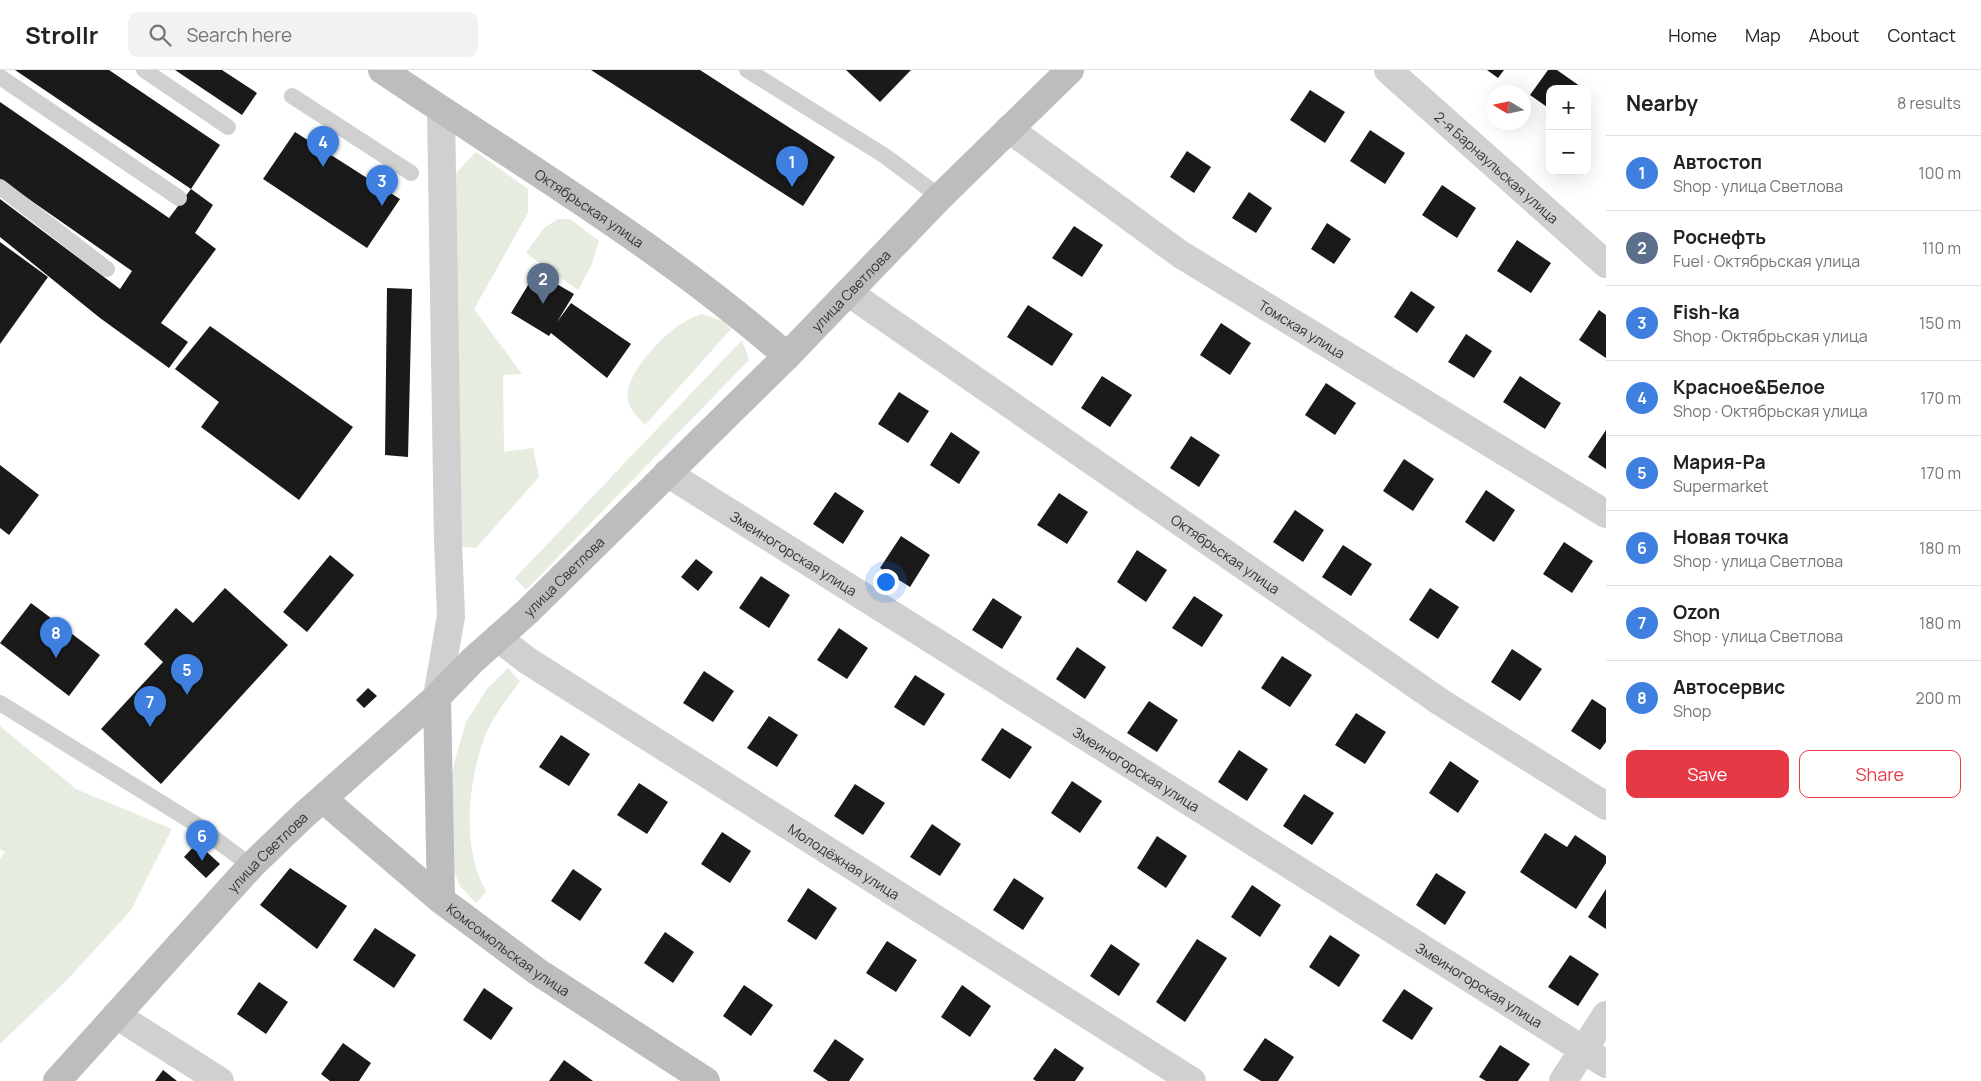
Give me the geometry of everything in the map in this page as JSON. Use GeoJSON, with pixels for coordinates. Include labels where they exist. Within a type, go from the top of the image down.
{"type":"FeatureCollection","features":[{"type":"Feature","properties":{"kind":"main road","name":"Октябрьская улица"},"geometry":{"type":"LineString","coordinates":[[382,70],[640,240],[745,320],[787,356]]}},
{"type":"Feature","properties":{"kind":"main road","name":"улица Светлова"},"geometry":{"type":"LineString","coordinates":[[56,1081],[251,866],[437,697],[473,660],[498,638],[787,356],[940,198],[1070,70]]}},
{"type":"Feature","properties":{"kind":"main road"},"geometry":{"type":"LineString","coordinates":[[437,697],[441,900]]}},
{"type":"Feature","properties":{"kind":"main road","name":"Комсомольская улица"},"geometry":{"type":"LineString","coordinates":[[323,799],[441,900],[538,972],[706,1081]]}},
{"type":"Feature","properties":{"kind":"street","name":"2-я Барнаульская улица"},"geometry":{"type":"LineString","coordinates":[[1388,70],[1606,264]]}},
{"type":"Feature","properties":{"kind":"street"},"geometry":{"type":"LineString","coordinates":[[437,697],[451,616],[448,542],[441,110]]}},
{"type":"Feature","properties":{"kind":"street","name":"Томская улица"},"geometry":{"type":"LineString","coordinates":[[1009,129],[1180,254],[1606,514]]}},
{"type":"Feature","properties":{"kind":"street","name":"Октябрьская улица"},"geometry":{"type":"LineString","coordinates":[[849,293],[1442,703],[1606,806]]}},
{"type":"Feature","properties":{"kind":"street","name":"Змеиногорская улица"},"geometry":{"type":"LineString","coordinates":[[667,473],[1606,1064]]}},
{"type":"Feature","properties":{"kind":"street","name":"Молодёжная улица"},"geometry":{"type":"LineString","coordinates":[[498,638],[537,666],[1192,1081]]}},
{"type":"Feature","properties":{"kind":"street"},"geometry":{"type":"LineString","coordinates":[[116,1015],[220,1081]]}},
{"type":"Feature","properties":{"kind":"street"},"geometry":{"type":"LineString","coordinates":[[1563,1081],[1606,1015]]}},
{"type":"Feature","properties":{"kind":"lane"},"geometry":{"type":"LineString","coordinates":[[144,70],[228,127]]}},
{"type":"Feature","properties":{"kind":"lane"},"geometry":{"type":"LineString","coordinates":[[748,70],[886,156],[940,198]]}},
{"type":"Feature","properties":{"kind":"lane"},"geometry":{"type":"LineString","coordinates":[[0,78],[179,198]]}},
{"type":"Feature","properties":{"kind":"lane"},"geometry":{"type":"LineString","coordinates":[[292,96],[411,173]]}},
{"type":"Feature","properties":{"kind":"lane"},"geometry":{"type":"LineString","coordinates":[[0,187],[107,269]]}},
{"type":"Feature","properties":{"kind":"lane"},"geometry":{"type":"LineString","coordinates":[[0,702],[194,823],[251,866]]}},
{"type":"Feature","properties":{"kind":"shaded area"},"geometry":{"type":"Polygon","coordinates":[[[476,152],[528,189],[528,213],[474,309],[522,374],[503,375],[504,452],[533,448],[539,477],[476,548],[457,546],[456,173],[476,152]]]}},
{"type":"Feature","properties":{"kind":"shaded area"},"geometry":{"type":"Polygon","coordinates":[[[558,219],[570,219],[599,241],[591,266],[578,290],[526,253],[544,228],[558,219]]]}},
{"type":"Feature","properties":{"kind":"shaded area"},"geometry":{"type":"Polygon","coordinates":[[[701,314],[723,321],[731,329],[645,425],[629,404],[628,390],[632,379],[646,357],[665,336],[675,328],[701,314]]]}},
{"type":"Feature","properties":{"kind":"shaded area"},"geometry":{"type":"Polygon","coordinates":[[[742,340],[749,360],[526,590],[515,578],[742,340]]]}},
{"type":"Feature","properties":{"kind":"shaded area"},"geometry":{"type":"Polygon","coordinates":[[[508,668],[520,681],[496,714],[488,729],[479,754],[471,793],[470,835],[473,855],[478,874],[486,891],[476,903],[460,886],[450,861],[448,796],[455,760],[466,722],[487,689],[508,668]]]}},
{"type":"Feature","properties":{"kind":"shaded area"},"geometry":{"type":"Polygon","coordinates":[[[0,726],[76,789],[172,829],[131,910],[68,979],[0,1044],[0,859],[5,852],[0,849],[0,726]]]}},
{"type":"Feature","properties":{"kind":"building"},"geometry":{"type":"Polygon","coordinates":[[[15,70],[109,70],[220,145],[191,189],[15,70]]]}},
{"type":"Feature","properties":{"kind":"building"},"geometry":{"type":"Polygon","coordinates":[[[175,70],[222,70],[257,93],[242,115],[175,70]]]}},
{"type":"Feature","properties":{"kind":"building"},"geometry":{"type":"Polygon","coordinates":[[[591,70],[700,70],[835,157],[803,206],[591,70]]]}},
{"type":"Feature","properties":{"kind":"building"},"geometry":{"type":"Polygon","coordinates":[[[846,70],[911,70],[880,102],[846,70]]]}},
{"type":"Feature","properties":{"kind":"building"},"geometry":{"type":"Polygon","coordinates":[[[1487,70],[1504,70],[1498,78],[1487,70]]]}},
{"type":"Feature","properties":{"kind":"building"},"geometry":{"type":"Polygon","coordinates":[[[1548,70],[1557,70],[1578,85],[1546,85],[1546,106],[1531,96],[1548,70]]]}},
{"type":"Feature","properties":{"kind":"building"},"geometry":{"type":"Polygon","coordinates":[[[1310,90],[1345,112],[1325,143],[1290,120],[1310,90]]]}},
{"type":"Feature","properties":{"kind":"building"},"geometry":{"type":"Polygon","coordinates":[[[0,102],[169,218],[191,189],[213,205],[195,233],[216,249],[161,323],[188,342],[169,368],[100,318],[0,237],[0,199],[120,289],[132,271],[0,179],[0,102]]]}},
{"type":"Feature","properties":{"kind":"building"},"geometry":{"type":"Polygon","coordinates":[[[1370,130],[1405,153],[1385,184],[1350,161],[1370,130]]]}},
{"type":"Feature","properties":{"kind":"building"},"geometry":{"type":"Polygon","coordinates":[[[295,132],[400,199],[367,248],[263,179],[295,132]]]}},
{"type":"Feature","properties":{"kind":"building"},"geometry":{"type":"Polygon","coordinates":[[[1187,151],[1211,167],[1194,193],[1170,177],[1187,151]]]}},
{"type":"Feature","properties":{"kind":"building"},"geometry":{"type":"Polygon","coordinates":[[[1442,185],[1476,208],[1457,238],[1422,215],[1442,185]]]}},
{"type":"Feature","properties":{"kind":"building"},"geometry":{"type":"Polygon","coordinates":[[[1249,192],[1272,208],[1256,233],[1232,218],[1249,192]]]}},
{"type":"Feature","properties":{"kind":"building"},"geometry":{"type":"Polygon","coordinates":[[[1327,223],[1351,239],[1334,264],[1311,249],[1327,223]]]}},
{"type":"Feature","properties":{"kind":"building"},"geometry":{"type":"Polygon","coordinates":[[[1074,226],[1103,245],[1082,277],[1052,258],[1074,226]]]}},
{"type":"Feature","properties":{"kind":"building"},"geometry":{"type":"Polygon","coordinates":[[[1517,240],[1551,263],[1531,293],[1497,271],[1517,240]]]}},
{"type":"Feature","properties":{"kind":"building"},"geometry":{"type":"Polygon","coordinates":[[[0,242],[48,277],[0,344],[0,242]]]}},
{"type":"Feature","properties":{"kind":"building"},"geometry":{"type":"Polygon","coordinates":[[[536,272],[574,294],[557,322],[571,303],[631,344],[607,378],[551,333],[549,336],[511,313],[536,272]]]}},
{"type":"Feature","properties":{"kind":"building"},"geometry":{"type":"Polygon","coordinates":[[[387,288],[412,289],[408,457],[385,455],[387,288]]]}},
{"type":"Feature","properties":{"kind":"building"},"geometry":{"type":"Polygon","coordinates":[[[1411,291],[1435,307],[1417,333],[1394,317],[1411,291]]]}},
{"type":"Feature","properties":{"kind":"building"},"geometry":{"type":"Polygon","coordinates":[[[1028,305],[1073,334],[1052,366],[1007,337],[1028,305]]]}},
{"type":"Feature","properties":{"kind":"building"},"geometry":{"type":"Polygon","coordinates":[[[1599,310],[1606,315],[1606,358],[1579,340],[1599,310]]]}},
{"type":"Feature","properties":{"kind":"building"},"geometry":{"type":"Polygon","coordinates":[[[1221,323],[1251,343],[1230,375],[1200,355],[1221,323]]]}},
{"type":"Feature","properties":{"kind":"building"},"geometry":{"type":"Polygon","coordinates":[[[210,326],[353,427],[299,500],[201,427],[219,402],[175,369],[210,326]]]}},
{"type":"Feature","properties":{"kind":"building"},"geometry":{"type":"Polygon","coordinates":[[[1466,334],[1492,351],[1474,378],[1448,362],[1466,334]]]}},
{"type":"Feature","properties":{"kind":"building"},"geometry":{"type":"Polygon","coordinates":[[[1102,376],[1132,395],[1110,427],[1081,408],[1102,376]]]}},
{"type":"Feature","properties":{"kind":"building"},"geometry":{"type":"Polygon","coordinates":[[[1520,376],[1561,403],[1545,429],[1503,402],[1520,376]]]}},
{"type":"Feature","properties":{"kind":"building"},"geometry":{"type":"Polygon","coordinates":[[[1326,383],[1356,403],[1335,435],[1305,415],[1326,383]]]}},
{"type":"Feature","properties":{"kind":"building"},"geometry":{"type":"Polygon","coordinates":[[[899,392],[929,411],[908,443],[878,424],[899,392]]]}},
{"type":"Feature","properties":{"kind":"building"},"geometry":{"type":"Polygon","coordinates":[[[1606,430],[1606,469],[1588,457],[1606,430]]]}},
{"type":"Feature","properties":{"kind":"building"},"geometry":{"type":"Polygon","coordinates":[[[951,432],[980,452],[959,484],[930,465],[951,432]]]}},
{"type":"Feature","properties":{"kind":"building"},"geometry":{"type":"Polygon","coordinates":[[[1191,436],[1220,455],[1199,487],[1170,468],[1191,436]]]}},
{"type":"Feature","properties":{"kind":"building"},"geometry":{"type":"Polygon","coordinates":[[[1404,459],[1434,479],[1413,511],[1383,491],[1404,459]]]}},
{"type":"Feature","properties":{"kind":"building"},"geometry":{"type":"Polygon","coordinates":[[[0,465],[39,495],[9,535],[0,528],[0,465]]]}},
{"type":"Feature","properties":{"kind":"building"},"geometry":{"type":"Polygon","coordinates":[[[1486,490],[1515,510],[1494,542],[1465,522],[1486,490]]]}},
{"type":"Feature","properties":{"kind":"building"},"geometry":{"type":"Polygon","coordinates":[[[835,492],[864,511],[843,544],[813,524],[835,492]]]}},
{"type":"Feature","properties":{"kind":"building"},"geometry":{"type":"Polygon","coordinates":[[[1059,493],[1088,512],[1067,544],[1037,525],[1059,493]]]}},
{"type":"Feature","properties":{"kind":"building"},"geometry":{"type":"Polygon","coordinates":[[[1295,510],[1324,530],[1303,562],[1273,542],[1295,510]]]}},
{"type":"Feature","properties":{"kind":"building"},"geometry":{"type":"Polygon","coordinates":[[[901,536],[930,555],[910,587],[880,568],[901,536]]]}},
{"type":"Feature","properties":{"kind":"building"},"geometry":{"type":"Polygon","coordinates":[[[1564,542],[1593,561],[1572,593],[1543,574],[1564,542]]]}},
{"type":"Feature","properties":{"kind":"building"},"geometry":{"type":"Polygon","coordinates":[[[1343,545],[1372,564],[1351,596],[1322,577],[1343,545]]]}},
{"type":"Feature","properties":{"kind":"building"},"geometry":{"type":"Polygon","coordinates":[[[1137,550],[1167,570],[1146,602],[1117,582],[1137,550]]]}},
{"type":"Feature","properties":{"kind":"building"},"geometry":{"type":"Polygon","coordinates":[[[330,555],[354,575],[307,632],[283,612],[330,555]]]}},
{"type":"Feature","properties":{"kind":"building"},"geometry":{"type":"Polygon","coordinates":[[[696,559],[713,572],[698,591],[681,577],[696,559]]]}},
{"type":"Feature","properties":{"kind":"building"},"geometry":{"type":"Polygon","coordinates":[[[761,576],[790,595],[769,628],[739,608],[761,576]]]}},
{"type":"Feature","properties":{"kind":"building"},"geometry":{"type":"Polygon","coordinates":[[[225,588],[288,645],[161,784],[101,729],[163,662],[144,644],[176,608],[193,623],[225,588]]]}},
{"type":"Feature","properties":{"kind":"building"},"geometry":{"type":"Polygon","coordinates":[[[1430,588],[1459,607],[1438,639],[1409,620],[1430,588]]]}},
{"type":"Feature","properties":{"kind":"building"},"geometry":{"type":"Polygon","coordinates":[[[1194,596],[1223,615],[1202,647],[1172,628],[1194,596]]]}},
{"type":"Feature","properties":{"kind":"building"},"geometry":{"type":"Polygon","coordinates":[[[993,598],[1022,617],[1002,649],[972,630],[993,598]]]}},
{"type":"Feature","properties":{"kind":"building"},"geometry":{"type":"Polygon","coordinates":[[[31,603],[100,655],[69,696],[0,643],[31,603]]]}},
{"type":"Feature","properties":{"kind":"building"},"geometry":{"type":"Polygon","coordinates":[[[839,628],[868,648],[847,679],[817,660],[839,628]]]}},
{"type":"Feature","properties":{"kind":"building"},"geometry":{"type":"Polygon","coordinates":[[[1077,647],[1106,667],[1085,699],[1056,679],[1077,647]]]}},
{"type":"Feature","properties":{"kind":"building"},"geometry":{"type":"Polygon","coordinates":[[[1512,649],[1542,669],[1520,701],[1491,682],[1512,649]]]}},
{"type":"Feature","properties":{"kind":"building"},"geometry":{"type":"Polygon","coordinates":[[[1282,656],[1312,675],[1290,707],[1261,688],[1282,656]]]}},
{"type":"Feature","properties":{"kind":"building"},"geometry":{"type":"Polygon","coordinates":[[[704,671],[734,691],[713,722],[683,703],[704,671]]]}},
{"type":"Feature","properties":{"kind":"building"},"geometry":{"type":"Polygon","coordinates":[[[915,675],[945,694],[924,726],[894,707],[915,675]]]}},
{"type":"Feature","properties":{"kind":"building"},"geometry":{"type":"Polygon","coordinates":[[[368,688],[377,696],[364,708],[356,700],[368,688]]]}},
{"type":"Feature","properties":{"kind":"building"},"geometry":{"type":"Polygon","coordinates":[[[1592,699],[1606,708],[1606,742],[1600,750],[1571,731],[1592,699]]]}},
{"type":"Feature","properties":{"kind":"building"},"geometry":{"type":"Polygon","coordinates":[[[1149,701],[1178,720],[1157,752],[1127,733],[1149,701]]]}},
{"type":"Feature","properties":{"kind":"building"},"geometry":{"type":"Polygon","coordinates":[[[1356,713],[1386,732],[1365,764],[1335,745],[1356,713]]]}},
{"type":"Feature","properties":{"kind":"building"},"geometry":{"type":"Polygon","coordinates":[[[769,716],[798,735],[777,767],[747,748],[769,716]]]}},
{"type":"Feature","properties":{"kind":"building"},"geometry":{"type":"Polygon","coordinates":[[[1002,728],[1032,747],[1010,779],[981,760],[1002,728]]]}},
{"type":"Feature","properties":{"kind":"building"},"geometry":{"type":"Polygon","coordinates":[[[561,735],[590,754],[569,786],[539,767],[561,735]]]}},
{"type":"Feature","properties":{"kind":"building"},"geometry":{"type":"Polygon","coordinates":[[[1239,750],[1268,769],[1247,801],[1218,782],[1239,750]]]}},
{"type":"Feature","properties":{"kind":"building"},"geometry":{"type":"Polygon","coordinates":[[[1450,761],[1479,781],[1458,813],[1429,793],[1450,761]]]}},
{"type":"Feature","properties":{"kind":"building"},"geometry":{"type":"Polygon","coordinates":[[[1072,781],[1102,801],[1080,833],[1051,813],[1072,781]]]}},
{"type":"Feature","properties":{"kind":"building"},"geometry":{"type":"Polygon","coordinates":[[[639,783],[668,802],[647,834],[617,815],[639,783]]]}},
{"type":"Feature","properties":{"kind":"building"},"geometry":{"type":"Polygon","coordinates":[[[855,784],[885,803],[863,835],[834,816],[855,784]]]}},
{"type":"Feature","properties":{"kind":"building"},"geometry":{"type":"Polygon","coordinates":[[[1304,794],[1334,813],[1312,845],[1283,826],[1304,794]]]}},
{"type":"Feature","properties":{"kind":"building"},"geometry":{"type":"Polygon","coordinates":[[[932,824],[961,844],[940,876],[910,857],[932,824]]]}},
{"type":"Feature","properties":{"kind":"building"},"geometry":{"type":"Polygon","coordinates":[[[722,832],[751,851],[730,883],[701,864],[722,832]]]}},
{"type":"Feature","properties":{"kind":"building"},"geometry":{"type":"Polygon","coordinates":[[[1545,833],[1567,847],[1575,835],[1606,856],[1606,863],[1576,909],[1520,872],[1545,833]]]}},
{"type":"Feature","properties":{"kind":"building"},"geometry":{"type":"Polygon","coordinates":[[[1157,836],[1187,856],[1166,888],[1137,868],[1157,836]]]}},
{"type":"Feature","properties":{"kind":"building"},"geometry":{"type":"Polygon","coordinates":[[[197,843],[220,864],[206,878],[184,857],[197,843]]]}},
{"type":"Feature","properties":{"kind":"building"},"geometry":{"type":"Polygon","coordinates":[[[290,868],[347,906],[317,949],[260,905],[290,868]]]}},
{"type":"Feature","properties":{"kind":"building"},"geometry":{"type":"Polygon","coordinates":[[[573,869],[602,889],[580,921],[551,901],[573,869]]]}},
{"type":"Feature","properties":{"kind":"building"},"geometry":{"type":"Polygon","coordinates":[[[1436,873],[1466,892],[1445,925],[1416,905],[1436,873]]]}},
{"type":"Feature","properties":{"kind":"building"},"geometry":{"type":"Polygon","coordinates":[[[1014,878],[1044,898],[1023,930],[993,910],[1014,878]]]}},
{"type":"Feature","properties":{"kind":"building"},"geometry":{"type":"Polygon","coordinates":[[[1252,885],[1281,905],[1260,937],[1231,917],[1252,885]]]}},
{"type":"Feature","properties":{"kind":"building"},"geometry":{"type":"Polygon","coordinates":[[[808,888],[837,908],[816,940],[787,921],[808,888]]]}},
{"type":"Feature","properties":{"kind":"building"},"geometry":{"type":"Polygon","coordinates":[[[1606,889],[1606,929],[1588,917],[1606,889]]]}},
{"type":"Feature","properties":{"kind":"building"},"geometry":{"type":"Polygon","coordinates":[[[375,928],[416,955],[394,988],[353,960],[375,928]]]}},
{"type":"Feature","properties":{"kind":"building"},"geometry":{"type":"Polygon","coordinates":[[[665,932],[694,952],[673,983],[644,963],[665,932]]]}},
{"type":"Feature","properties":{"kind":"building"},"geometry":{"type":"Polygon","coordinates":[[[1330,935],[1360,955],[1339,987],[1309,967],[1330,935]]]}},
{"type":"Feature","properties":{"kind":"building"},"geometry":{"type":"Polygon","coordinates":[[[1197,939],[1227,958],[1185,1022],[1156,1002],[1197,939]]]}},
{"type":"Feature","properties":{"kind":"building"},"geometry":{"type":"Polygon","coordinates":[[[887,941],[917,960],[896,992],[866,973],[887,941]]]}},
{"type":"Feature","properties":{"kind":"building"},"geometry":{"type":"Polygon","coordinates":[[[1111,944],[1140,964],[1119,996],[1090,976],[1111,944]]]}},
{"type":"Feature","properties":{"kind":"building"},"geometry":{"type":"Polygon","coordinates":[[[1570,955],[1599,974],[1578,1006],[1548,987],[1570,955]]]}},
{"type":"Feature","properties":{"kind":"building"},"geometry":{"type":"Polygon","coordinates":[[[259,982],[288,1002],[266,1034],[237,1014],[259,982]]]}},
{"type":"Feature","properties":{"kind":"building"},"geometry":{"type":"Polygon","coordinates":[[[744,985],[773,1005],[751,1036],[723,1016],[744,985]]]}},
{"type":"Feature","properties":{"kind":"building"},"geometry":{"type":"Polygon","coordinates":[[[962,985],[991,1006],[970,1037],[941,1017],[962,985]]]}},
{"type":"Feature","properties":{"kind":"building"},"geometry":{"type":"Polygon","coordinates":[[[484,988],[513,1008],[491,1040],[463,1020],[484,988]]]}},
{"type":"Feature","properties":{"kind":"building"},"geometry":{"type":"Polygon","coordinates":[[[1404,989],[1433,1008],[1412,1040],[1382,1021],[1404,989]]]}},
{"type":"Feature","properties":{"kind":"building"},"geometry":{"type":"Polygon","coordinates":[[[1265,1038],[1294,1057],[1278,1081],[1261,1081],[1243,1070],[1265,1038]]]}},
{"type":"Feature","properties":{"kind":"building"},"geometry":{"type":"Polygon","coordinates":[[[835,1039],[864,1059],[849,1081],[828,1081],[813,1071],[835,1039]]]}},
{"type":"Feature","properties":{"kind":"building"},"geometry":{"type":"Polygon","coordinates":[[[343,1043],[371,1063],[359,1081],[330,1081],[321,1074],[343,1043]]]}},
{"type":"Feature","properties":{"kind":"building"},"geometry":{"type":"Polygon","coordinates":[[[1500,1045],[1530,1064],[1518,1081],[1486,1081],[1479,1077],[1500,1045]]]}},
{"type":"Feature","properties":{"kind":"building"},"geometry":{"type":"Polygon","coordinates":[[[1055,1048],[1084,1068],[1075,1081],[1036,1081],[1033,1079],[1055,1048]]]}},
{"type":"Feature","properties":{"kind":"building"},"geometry":{"type":"Polygon","coordinates":[[[564,1060],[593,1081],[549,1081],[564,1060]]]}},
{"type":"Feature","properties":{"kind":"building"},"geometry":{"type":"Polygon","coordinates":[[[163,1070],[177,1081],[155,1081],[163,1070]]]}},
{"type":"Feature","properties":{"kind":"place","name":"Красное&Белое"},"geometry":{"type":"Point","coordinates":[323,167]}},
{"type":"Feature","properties":{"kind":"place","name":"Автостоп"},"geometry":{"type":"Point","coordinates":[792,187]}},
{"type":"Feature","properties":{"kind":"place","name":"Fish-ka"},"geometry":{"type":"Point","coordinates":[382,206]}},
{"type":"Feature","properties":{"kind":"place","name":"Роснефть"},"geometry":{"type":"Point","coordinates":[543,304]}},
{"type":"Feature","properties":{"kind":"place","name":"Автосервис"},"geometry":{"type":"Point","coordinates":[56,658]}},
{"type":"Feature","properties":{"kind":"place","name":"Мария-Ра"},"geometry":{"type":"Point","coordinates":[187,695]}},
{"type":"Feature","properties":{"kind":"place","name":"Ozon"},"geometry":{"type":"Point","coordinates":[150,727]}},
{"type":"Feature","properties":{"kind":"place","name":"Новая точка"},"geometry":{"type":"Point","coordinates":[202,861]}}]}
